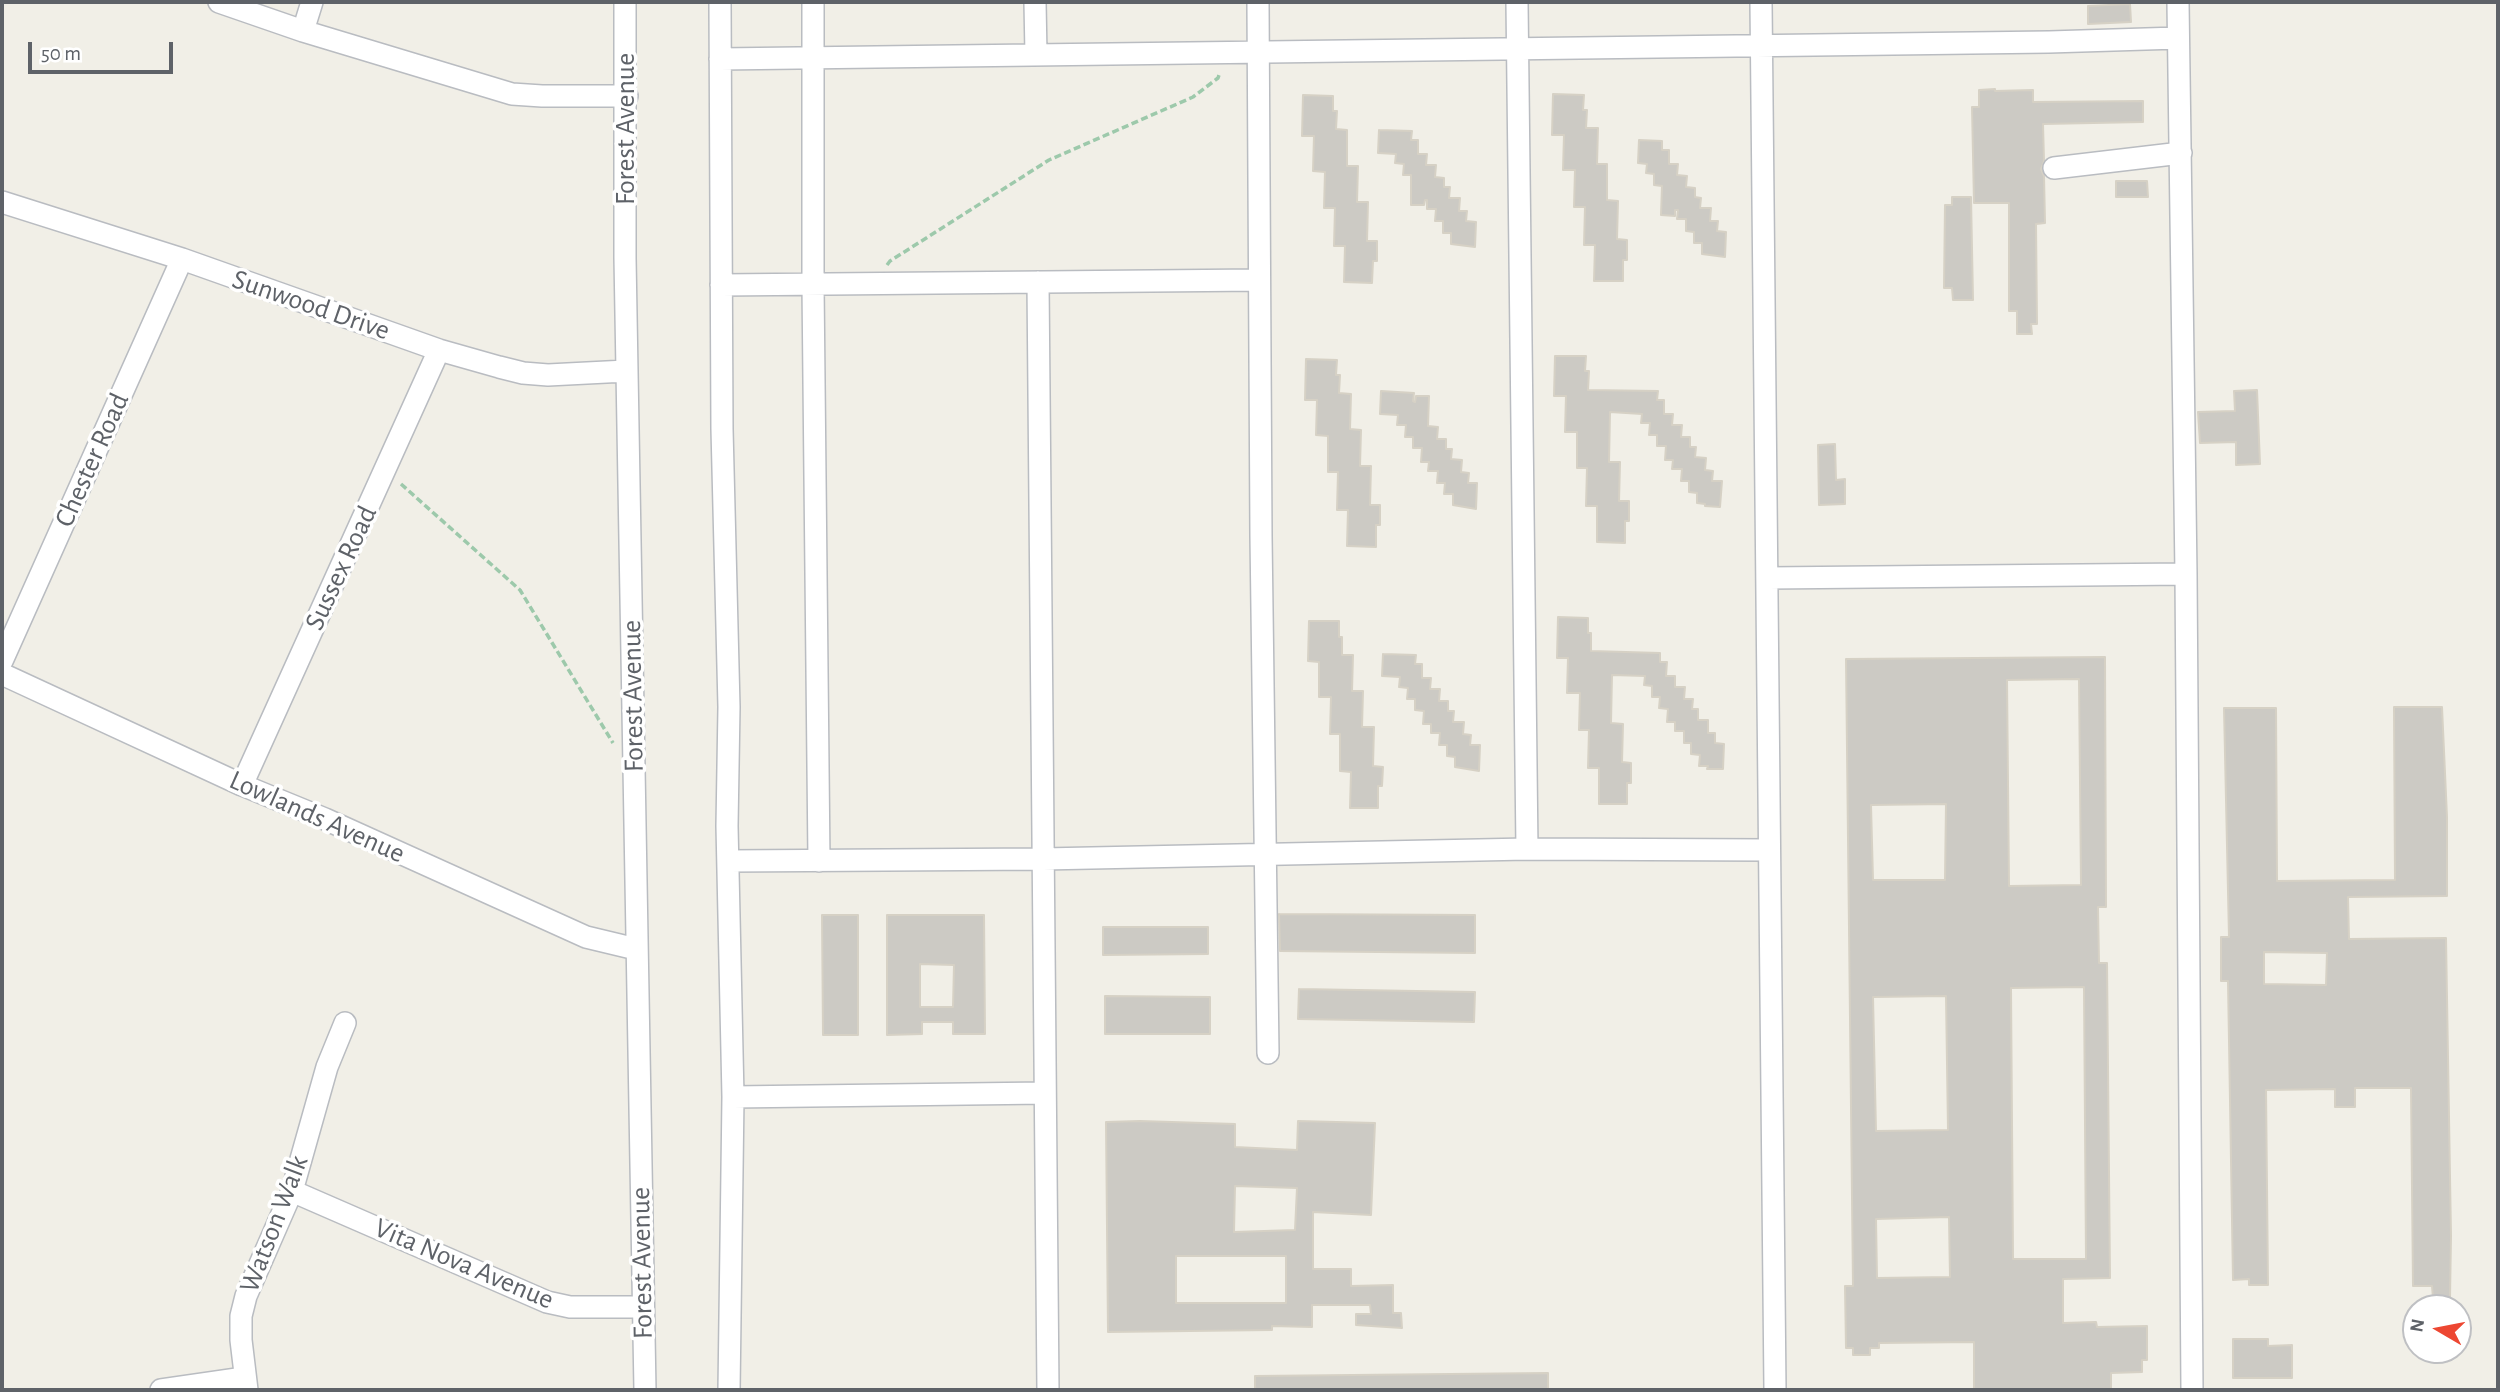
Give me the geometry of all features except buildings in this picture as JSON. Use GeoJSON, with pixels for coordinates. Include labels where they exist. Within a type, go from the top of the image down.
{"type":"FeatureCollection","features":[{"type":"Feature","properties":{"kind":"street"},"geometry":{"type":"LineString","coordinates":[[219,2],[303,31],[512,94],[626,96]]}},
{"type":"Feature","properties":{"kind":"street"},"geometry":{"type":"LineString","coordinates":[[303,31],[312,2]]}},
{"type":"Feature","properties":{"kind":"street","name":"Forest Avenue"},"geometry":{"type":"LineString","coordinates":[[625,2],[626,371],[645,1390]]}},
{"type":"Feature","properties":{"kind":"street"},"geometry":{"type":"LineString","coordinates":[[720,2],[721,285],[733,1097],[729,1390]]}},
{"type":"Feature","properties":{"kind":"street"},"geometry":{"type":"LineString","coordinates":[[813,2],[819,861]]}},
{"type":"Feature","properties":{"kind":"street"},"geometry":{"type":"LineString","coordinates":[[1035,2],[1036,55]]}},
{"type":"Feature","properties":{"kind":"street"},"geometry":{"type":"LineString","coordinates":[[1258,2],[1268,1053]]}},
{"type":"Feature","properties":{"kind":"street"},"geometry":{"type":"LineString","coordinates":[[1517,2],[1527,849]]}},
{"type":"Feature","properties":{"kind":"street"},"geometry":{"type":"LineString","coordinates":[[1761,2],[1775,1390]]}},
{"type":"Feature","properties":{"kind":"street"},"geometry":{"type":"LineString","coordinates":[[2178,2],[2186,574],[2192,1390]]}},
{"type":"Feature","properties":{"kind":"street"},"geometry":{"type":"LineString","coordinates":[[720,59],[2049,43],[2178,38]]}},
{"type":"Feature","properties":{"kind":"street"},"geometry":{"type":"LineString","coordinates":[[2054,168],[2181,153]]}},
{"type":"Feature","properties":{"kind":"street","name":"Sunwood Drive"},"geometry":{"type":"LineString","coordinates":[[2,202],[182,259],[439,350],[523,373],[548,375],[626,371]]}},
{"type":"Feature","properties":{"kind":"street","name":"Chester Road"},"geometry":{"type":"LineString","coordinates":[[2,661],[182,259]]}},
{"type":"Feature","properties":{"kind":"street"},"geometry":{"type":"LineString","coordinates":[[721,285],[1259,280]]}},
{"type":"Feature","properties":{"kind":"street"},"geometry":{"type":"LineString","coordinates":[[1038,282],[1048,1390]]}},
{"type":"Feature","properties":{"kind":"street","name":"Sussex Road"},"geometry":{"type":"LineString","coordinates":[[242,785],[439,350]]}},
{"type":"Feature","properties":{"kind":"street"},"geometry":{"type":"LineString","coordinates":[[1768,578],[2186,574]]}},
{"type":"Feature","properties":{"kind":"street","name":"Lowlands Avenue"},"geometry":{"type":"LineString","coordinates":[[2,674],[242,785],[325,819],[586,937],[636,949]]}},
{"type":"Feature","properties":{"kind":"street"},"geometry":{"type":"LineString","coordinates":[[728,861],[1265,856],[1527,849],[1769,850]]}},
{"type":"Feature","properties":{"kind":"street","name":"Watson Walk"},"geometry":{"type":"LineString","coordinates":[[245,1384],[241,1316],[246,1296],[292,1191],[327,1067],[345,1023]]}},
{"type":"Feature","properties":{"kind":"street"},"geometry":{"type":"LineString","coordinates":[[733,1097],[1045,1093]]}},
{"type":"Feature","properties":{"kind":"street","name":"Vita Nova Avenue"},"geometry":{"type":"LineString","coordinates":[[292,1191],[547,1302],[583,1308],[643,1307]]}},
{"type":"Feature","properties":{"kind":"street"},"geometry":{"type":"LineString","coordinates":[[162,1390],[245,1384]]}},
{"type":"Feature","properties":{"kind":"path"},"geometry":{"type":"LineString","coordinates":[[875,284],[890,261],[1049,160],[1193,97],[1217,78],[1227,52]]}},
{"type":"Feature","properties":{"kind":"path"},"geometry":{"type":"LineString","coordinates":[[386,470],[520,590],[613,743]]}}]}
